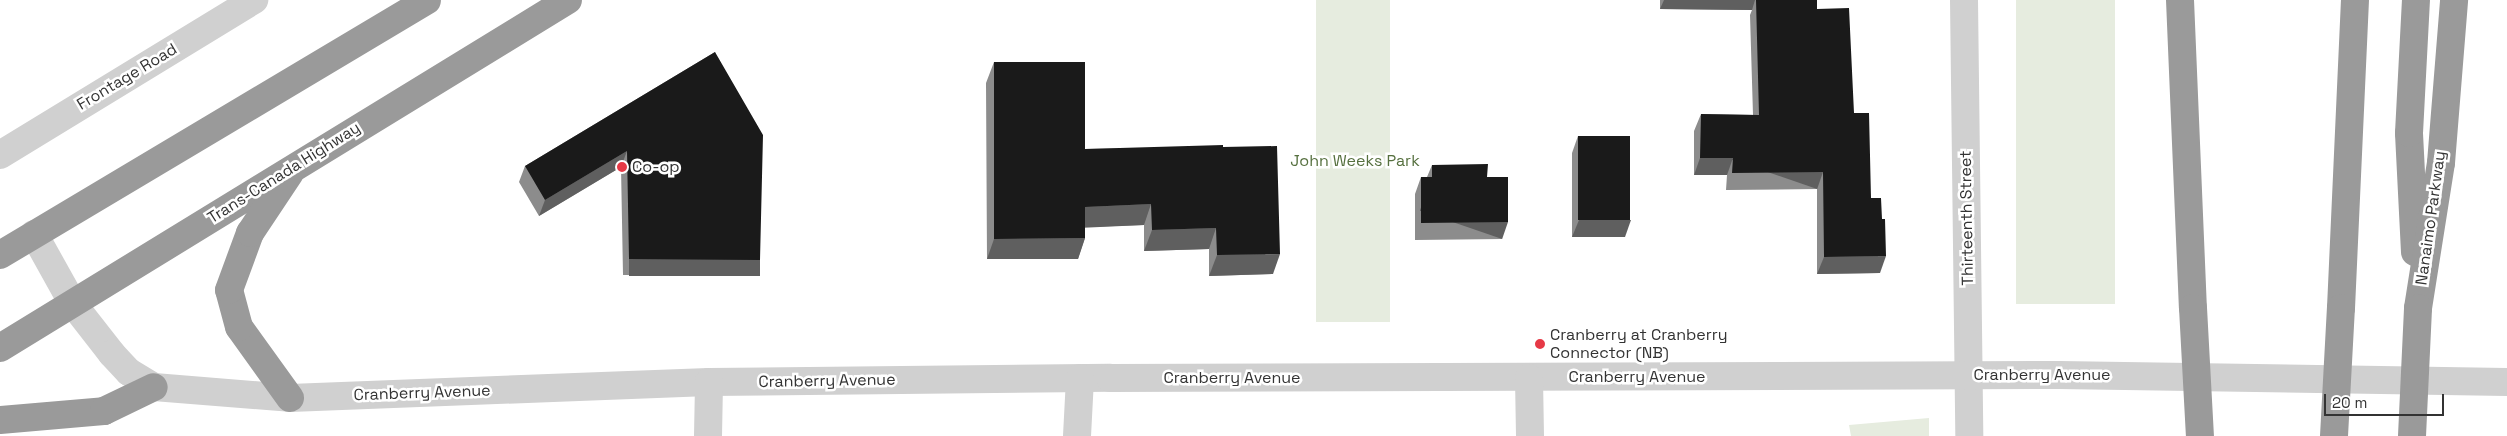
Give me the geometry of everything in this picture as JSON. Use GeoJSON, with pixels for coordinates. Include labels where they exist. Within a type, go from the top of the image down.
{"type":"FeatureCollection","features":[{"type":"Feature","properties":{"kind":"highway"},"geometry":{"type":"LineString","coordinates":[[0,255],[427,0]]}},
{"type":"Feature","properties":{"kind":"highway","name":"Trans-Canada Highway"},"geometry":{"type":"LineString","coordinates":[[0,348],[568,0]]}},
{"type":"Feature","properties":{"kind":"highway"},"geometry":{"type":"LineString","coordinates":[[2180,0],[2200,436]]}},
{"type":"Feature","properties":{"kind":"highway"},"geometry":{"type":"LineString","coordinates":[[2334,436],[2355,0]]}},
{"type":"Feature","properties":{"kind":"highway"},"geometry":{"type":"LineString","coordinates":[[2416,0],[2409,132],[2418,308]]}},
{"type":"Feature","properties":{"kind":"highway","name":"Nanaimo Parkway"},"geometry":{"type":"LineString","coordinates":[[2412,436],[2418,308],[2440,163],[2454,0]]}},
{"type":"Feature","properties":{"kind":"highway"},"geometry":{"type":"LineString","coordinates":[[290,398],[239,327],[230,290],[250,232],[296,165]]}},
{"type":"Feature","properties":{"kind":"highway"},"geometry":{"type":"LineString","coordinates":[[0,420],[104,411],[154,387]]}},
{"type":"Feature","properties":{"kind":"street","name":"Frontage Road"},"geometry":{"type":"LineString","coordinates":[[0,155],[254,0]]}},
{"type":"Feature","properties":{"kind":"street","name":"Thirteenth Street"},"geometry":{"type":"LineString","coordinates":[[1964,0],[1968,436]]}},
{"type":"Feature","properties":{"kind":"street","name":"Cranberry Avenue"},"geometry":{"type":"LineString","coordinates":[[34,234],[73,304],[112,354],[129,372],[154,387],[290,398],[709,382],[1080,378],[1529,378],[1968,375],[2507,382]]}},
{"type":"Feature","properties":{"kind":"street"},"geometry":{"type":"LineString","coordinates":[[1077,436],[1080,378]]}},
{"type":"Feature","properties":{"kind":"street"},"geometry":{"type":"LineString","coordinates":[[1529,378],[1530,436]]}},
{"type":"Feature","properties":{"kind":"street"},"geometry":{"type":"LineString","coordinates":[[708,436],[709,382]]}},
{"type":"Feature","properties":{"kind":"green space","name":"John Weeks Park"},"geometry":{"type":"Polygon","coordinates":[[[1316,0],[1390,0],[1390,322],[1316,322],[1316,0]]]}},
{"type":"Feature","properties":{"kind":"green space"},"geometry":{"type":"Polygon","coordinates":[[[2016,0],[2115,0],[2115,304],[2016,304],[2016,0]]]}},
{"type":"Feature","properties":{"kind":"green space"},"geometry":{"type":"Polygon","coordinates":[[[1929,418],[1929,436],[1851,436],[1849,425],[1929,418]]]}},
{"type":"Feature","properties":{"kind":"building"},"geometry":{"type":"Polygon","coordinates":[[[1756,0],[1817,0],[1817,9],[1849,8],[1854,113],[1869,113],[1871,198],[1881,198],[1882,219],[1885,219],[1886,256],[1824,257],[1823,172],[1732,173],[1733,158],[1700,158],[1701,114],[1759,115],[1756,0]]]}},
{"type":"Feature","properties":{"kind":"building"},"geometry":{"type":"Polygon","coordinates":[[[715,52],[763,135],[760,260],[629,259],[627,151],[545,200],[525,166],[715,52]]]}},
{"type":"Feature","properties":{"kind":"building"},"geometry":{"type":"Polygon","coordinates":[[[994,62],[1085,62],[1085,149],[1223,145],[1223,147],[1277,146],[1280,254],[1217,255],[1216,228],[1152,230],[1151,204],[1085,207],[1085,238],[994,239],[994,62]]]}},
{"type":"Feature","properties":{"kind":"building"},"geometry":{"type":"Polygon","coordinates":[[[1578,136],[1630,136],[1630,220],[1578,220],[1578,136]]]}},
{"type":"Feature","properties":{"kind":"building"},"geometry":{"type":"Polygon","coordinates":[[[1488,164],[1487,177],[1508,177],[1508,222],[1421,223],[1421,177],[1432,177],[1432,165],[1488,164]]]}},
{"type":"Feature","properties":{"kind":"place","name":"Co-op"},"geometry":{"type":"Point","coordinates":[622,167]}},
{"type":"Feature","properties":{"kind":"place","name":"Cranberry at Cranberry Connector (NB)"},"geometry":{"type":"Point","coordinates":[1540,344]}}]}
